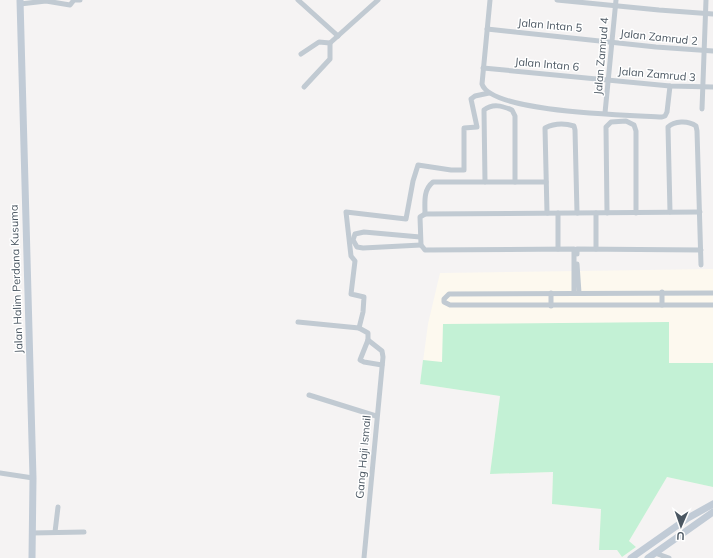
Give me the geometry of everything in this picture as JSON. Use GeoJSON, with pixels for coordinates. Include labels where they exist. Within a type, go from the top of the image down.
{"type":"FeatureCollection","features":[{"type":"Feature","properties":{"kind":"main road","name":"Jalan Halim Perdana Kusuma"},"geometry":{"type":"LineString","coordinates":[[20,2],[33,478],[32,558]]}},
{"type":"Feature","properties":{"kind":"main road"},"geometry":{"type":"LineString","coordinates":[[631,558],[688,518],[713,504]]}},
{"type":"Feature","properties":{"kind":"main road"},"geometry":{"type":"LineString","coordinates":[[648,558],[713,512]]}},
{"type":"Feature","properties":{"kind":"street"},"geometry":{"type":"LineString","coordinates":[[20,2],[32,4],[32,1],[46,0],[70,5],[74,0],[80,0]]}},
{"type":"Feature","properties":{"kind":"street"},"geometry":{"type":"LineString","coordinates":[[298,0],[338,36]]}},
{"type":"Feature","properties":{"kind":"street"},"geometry":{"type":"LineString","coordinates":[[301,54],[319,42],[330,43],[378,0]]}},
{"type":"Feature","properties":{"kind":"street"},"geometry":{"type":"LineString","coordinates":[[490,0],[482,84],[484,89],[489,93],[534,108],[665,116],[670,86]]}},
{"type":"Feature","properties":{"kind":"street"},"geometry":{"type":"LineString","coordinates":[[557,0],[616,3],[713,14]]}},
{"type":"Feature","properties":{"kind":"street","name":"Jalan Zamrud 3"},"geometry":{"type":"LineString","coordinates":[[702,109],[706,0]]}},
{"type":"Feature","properties":{"kind":"street","name":"Jalan Zamrud 4"},"geometry":{"type":"LineString","coordinates":[[605,113],[616,3]]}},
{"type":"Feature","properties":{"kind":"street","name":"Jalan Intan 5"},"geometry":{"type":"LineString","coordinates":[[487,30],[612,42]]}},
{"type":"Feature","properties":{"kind":"street","name":"Jalan Zamrud 2"},"geometry":{"type":"LineString","coordinates":[[612,42],[704,51],[713,50]]}},
{"type":"Feature","properties":{"kind":"street"},"geometry":{"type":"LineString","coordinates":[[304,88],[330,59],[330,43]]}},
{"type":"Feature","properties":{"kind":"street","name":"Jalan Intan 6"},"geometry":{"type":"LineString","coordinates":[[484,68],[608,80]]}},
{"type":"Feature","properties":{"kind":"street","name":"Jalan Zamrud 3"},"geometry":{"type":"LineString","coordinates":[[608,80],[703,88]]}},
{"type":"Feature","properties":{"kind":"street"},"geometry":{"type":"LineString","coordinates":[[703,88],[713,87]]}},
{"type":"Feature","properties":{"kind":"street"},"geometry":{"type":"LineString","coordinates":[[358,328],[363,312],[364,297],[351,294],[355,261],[351,256],[346,212],[406,219],[413,181],[418,165],[451,170],[464,170],[464,128],[477,127],[471,99],[475,96],[489,93]]}},
{"type":"Feature","properties":{"kind":"street"},"geometry":{"type":"LineString","coordinates":[[485,182],[484,110],[489,106],[502,106],[512,110],[515,116],[515,182]]}},
{"type":"Feature","properties":{"kind":"street"},"geometry":{"type":"LineString","coordinates":[[607,213],[606,127],[611,122],[626,121],[634,124],[636,130],[636,213]]}},
{"type":"Feature","properties":{"kind":"street"},"geometry":{"type":"LineString","coordinates":[[670,212],[668,128],[673,123],[692,123],[696,126],[697,131],[701,265]]}},
{"type":"Feature","properties":{"kind":"street"},"geometry":{"type":"LineString","coordinates":[[547,213],[545,128],[551,125],[574,126],[577,213]]}},
{"type":"Feature","properties":{"kind":"street"},"geometry":{"type":"LineString","coordinates":[[425,214],[425,197],[428,187],[433,182],[546,182]]}},
{"type":"Feature","properties":{"kind":"street"},"geometry":{"type":"LineString","coordinates":[[577,293],[574,249],[425,250],[421,245],[420,217],[425,214],[700,212]]}},
{"type":"Feature","properties":{"kind":"street"},"geometry":{"type":"LineString","coordinates":[[558,213],[558,249]]}},
{"type":"Feature","properties":{"kind":"street"},"geometry":{"type":"LineString","coordinates":[[596,213],[596,249]]}},
{"type":"Feature","properties":{"kind":"street"},"geometry":{"type":"LineString","coordinates":[[420,238],[364,232],[355,234],[353,240],[357,247],[363,248],[421,245]]}},
{"type":"Feature","properties":{"kind":"street"},"geometry":{"type":"LineString","coordinates":[[575,263],[577,249],[701,250]]}},
{"type":"Feature","properties":{"kind":"street"},"geometry":{"type":"LineString","coordinates":[[662,292],[662,305]]}},
{"type":"Feature","properties":{"kind":"street"},"geometry":{"type":"LineString","coordinates":[[551,293],[551,306]]}},
{"type":"Feature","properties":{"kind":"street"},"geometry":{"type":"LineString","coordinates":[[713,293],[449,294],[444,297],[444,301],[450,305],[551,306],[713,304]]}},
{"type":"Feature","properties":{"kind":"street"},"geometry":{"type":"LineString","coordinates":[[298,322],[358,328],[368,333],[368,340],[360,360],[382,365]]}},
{"type":"Feature","properties":{"kind":"street","name":"Gang Haji Ismail"},"geometry":{"type":"LineString","coordinates":[[364,558],[376,416],[383,357],[382,350],[368,340]]}},
{"type":"Feature","properties":{"kind":"street"},"geometry":{"type":"LineString","coordinates":[[309,395],[376,416]]}},
{"type":"Feature","properties":{"kind":"street"},"geometry":{"type":"LineString","coordinates":[[0,473],[33,478]]}},
{"type":"Feature","properties":{"kind":"street"},"geometry":{"type":"LineString","coordinates":[[55,532],[58,507]]}},
{"type":"Feature","properties":{"kind":"street"},"geometry":{"type":"LineString","coordinates":[[32,533],[84,532]]}},
{"type":"Feature","properties":{"kind":"street"},"geometry":{"type":"LineString","coordinates":[[655,553],[669,558]]}},
{"type":"Feature","properties":{"kind":"shaded area"},"geometry":{"type":"Polygon","coordinates":[[[713,269],[713,487],[667,477],[629,541],[636,547],[622,557],[617,550],[599,550],[601,509],[552,504],[553,472],[490,474],[500,396],[420,384],[428,324],[440,273],[713,269]]]}},
{"type":"Feature","properties":{"kind":"green space"},"geometry":{"type":"Polygon","coordinates":[[[669,322],[669,363],[713,363],[713,487],[667,477],[629,541],[636,547],[622,557],[617,550],[599,550],[601,509],[552,504],[553,472],[490,474],[500,396],[420,384],[423,360],[442,362],[443,324],[669,322]]]}}]}
